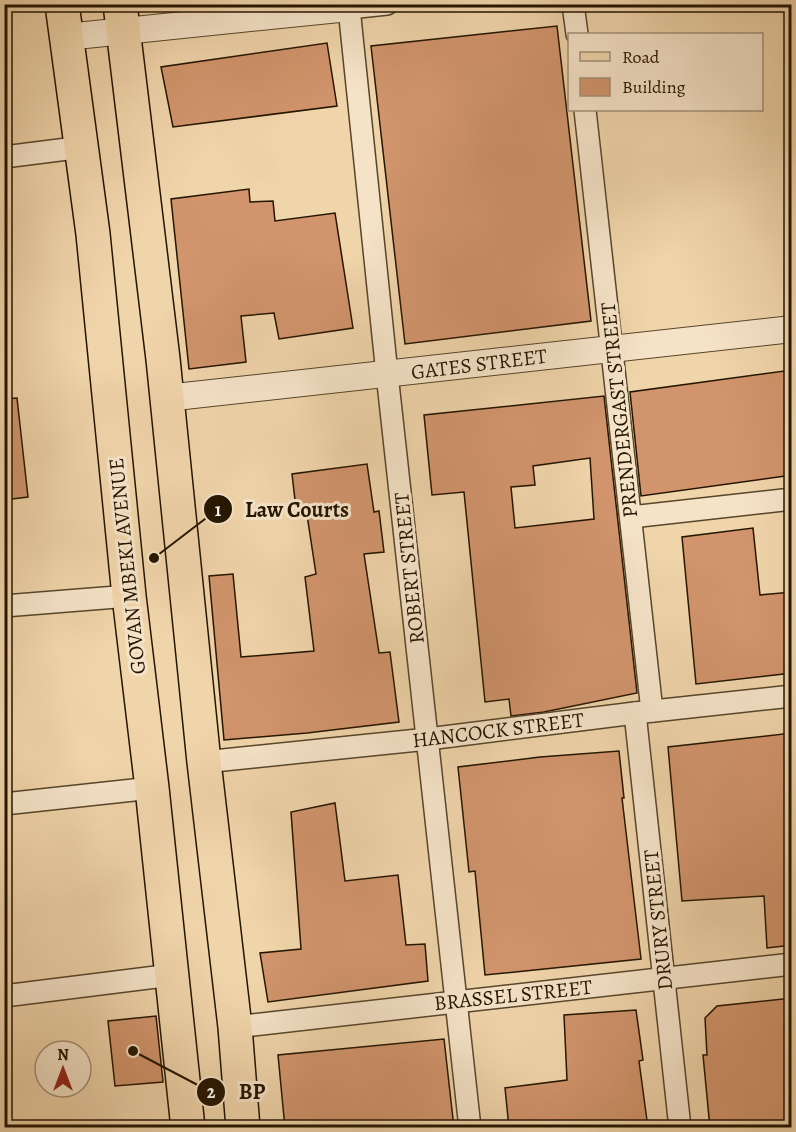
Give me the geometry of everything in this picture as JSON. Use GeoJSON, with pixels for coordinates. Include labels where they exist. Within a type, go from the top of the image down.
{"type":"FeatureCollection","features":[{"type":"Feature","properties":{"kind":"main road","name":"GOVAN MBEKI AVENUE"},"geometry":{"type":"LineString","coordinates":[[62,4],[83,147],[129,596],[188,1128]]}},
{"type":"Feature","properties":{"kind":"main road"},"geometry":{"type":"LineString","coordinates":[[122,17],[235,1027],[243,1128]]}},
{"type":"Feature","properties":{"kind":"street"},"geometry":{"type":"LineString","coordinates":[[66,37],[122,17],[387,4]]}},
{"type":"Feature","properties":{"kind":"street"},"geometry":{"type":"LineString","coordinates":[[573,4],[577,33]]}},
{"type":"Feature","properties":{"kind":"street","name":"ROBERT STREET"},"geometry":{"type":"LineString","coordinates":[[351,6],[387,374],[458,1002],[470,1128]]}},
{"type":"Feature","properties":{"kind":"street","name":"PRENDERGAST STREET"},"geometry":{"type":"LineString","coordinates":[[585,111],[631,517],[644,712]]}},
{"type":"Feature","properties":{"kind":"street"},"geometry":{"type":"LineString","coordinates":[[4,157],[83,147]]}},
{"type":"Feature","properties":{"kind":"street","name":"GATES STREET"},"geometry":{"type":"LineString","coordinates":[[166,398],[792,329]]}},
{"type":"Feature","properties":{"kind":"street"},"geometry":{"type":"LineString","coordinates":[[631,517],[792,499]]}},
{"type":"Feature","properties":{"kind":"street"},"geometry":{"type":"LineString","coordinates":[[4,606],[129,596]]}},
{"type":"Feature","properties":{"kind":"street","name":"HANCOCK STREET"},"geometry":{"type":"LineString","coordinates":[[204,762],[428,740],[644,712],[792,696]]}},
{"type":"Feature","properties":{"kind":"street","name":"DRURY STREET"},"geometry":{"type":"LineString","coordinates":[[644,712],[664,978],[680,1128]]}},
{"type":"Feature","properties":{"kind":"street"},"geometry":{"type":"LineString","coordinates":[[4,804],[152,788]]}},
{"type":"Feature","properties":{"kind":"street","name":"BRASSEL STREET"},"geometry":{"type":"LineString","coordinates":[[235,1027],[792,964]]}},
{"type":"Feature","properties":{"kind":"street"},"geometry":{"type":"LineString","coordinates":[[4,996],[172,975]]}},
{"type":"Feature","properties":{"kind":"building"},"geometry":{"type":"Polygon","coordinates":[[[557,26],[591,321],[405,344],[371,46],[557,26]]]}},
{"type":"Feature","properties":{"kind":"building"},"geometry":{"type":"Polygon","coordinates":[[[327,43],[337,106],[173,127],[161,67],[327,43]]]}},
{"type":"Feature","properties":{"kind":"building"},"geometry":{"type":"Polygon","coordinates":[[[249,189],[250,202],[273,201],[275,221],[335,213],[353,328],[279,339],[274,313],[241,316],[246,362],[189,369],[171,199],[249,189]]]}},
{"type":"Feature","properties":{"kind":"building"},"geometry":{"type":"Polygon","coordinates":[[[792,370],[792,475],[641,496],[630,392],[792,370]]]}},
{"type":"Feature","properties":{"kind":"building"},"geometry":{"type":"Polygon","coordinates":[[[604,396],[637,693],[544,712],[511,716],[509,699],[485,702],[464,492],[432,495],[424,415],[604,396]],[[590,458],[533,466],[535,485],[511,487],[515,528],[594,519],[590,458]]]}},
{"type":"Feature","properties":{"kind":"building"},"geometry":{"type":"Polygon","coordinates":[[[17,398],[28,497],[4,500],[4,399],[17,398]]]}},
{"type":"Feature","properties":{"kind":"building"},"geometry":{"type":"Polygon","coordinates":[[[367,464],[374,512],[379,511],[384,552],[364,554],[379,653],[390,652],[399,722],[224,740],[209,576],[233,574],[241,657],[314,651],[305,577],[316,574],[307,515],[297,517],[292,474],[367,464]]]}},
{"type":"Feature","properties":{"kind":"building"},"geometry":{"type":"Polygon","coordinates":[[[753,528],[760,595],[792,592],[792,673],[696,684],[682,537],[753,528]]]}},
{"type":"Feature","properties":{"kind":"building"},"geometry":{"type":"Polygon","coordinates":[[[792,733],[792,945],[767,948],[764,896],[682,901],[668,747],[792,733]]]}},
{"type":"Feature","properties":{"kind":"building"},"geometry":{"type":"Polygon","coordinates":[[[619,751],[624,798],[622,798],[641,959],[485,975],[475,871],[469,872],[458,767],[540,757],[619,751]]]}},
{"type":"Feature","properties":{"kind":"building"},"geometry":{"type":"Polygon","coordinates":[[[335,803],[345,881],[398,875],[406,945],[425,944],[428,981],[268,1002],[260,953],[301,949],[291,812],[335,803]]]}},
{"type":"Feature","properties":{"kind":"building"},"geometry":{"type":"Polygon","coordinates":[[[792,998],[792,1128],[710,1128],[703,1055],[707,1055],[705,1018],[717,1006],[792,998]]]}},
{"type":"Feature","properties":{"kind":"building"},"geometry":{"type":"Polygon","coordinates":[[[636,1010],[643,1060],[639,1061],[648,1128],[509,1128],[505,1088],[567,1080],[564,1015],[636,1010]]]}},
{"type":"Feature","properties":{"kind":"building"},"geometry":{"type":"Polygon","coordinates":[[[156,1016],[163,1082],[115,1086],[108,1021],[156,1016]]]}},
{"type":"Feature","properties":{"kind":"building"},"geometry":{"type":"Polygon","coordinates":[[[444,1039],[454,1128],[285,1128],[278,1055],[444,1039]]]}},
{"type":"Feature","properties":{"kind":"place","name":"Law Courts"},"geometry":{"type":"Point","coordinates":[154,558]}},
{"type":"Feature","properties":{"kind":"place","name":"BP"},"geometry":{"type":"Point","coordinates":[133,1051]}}]}
